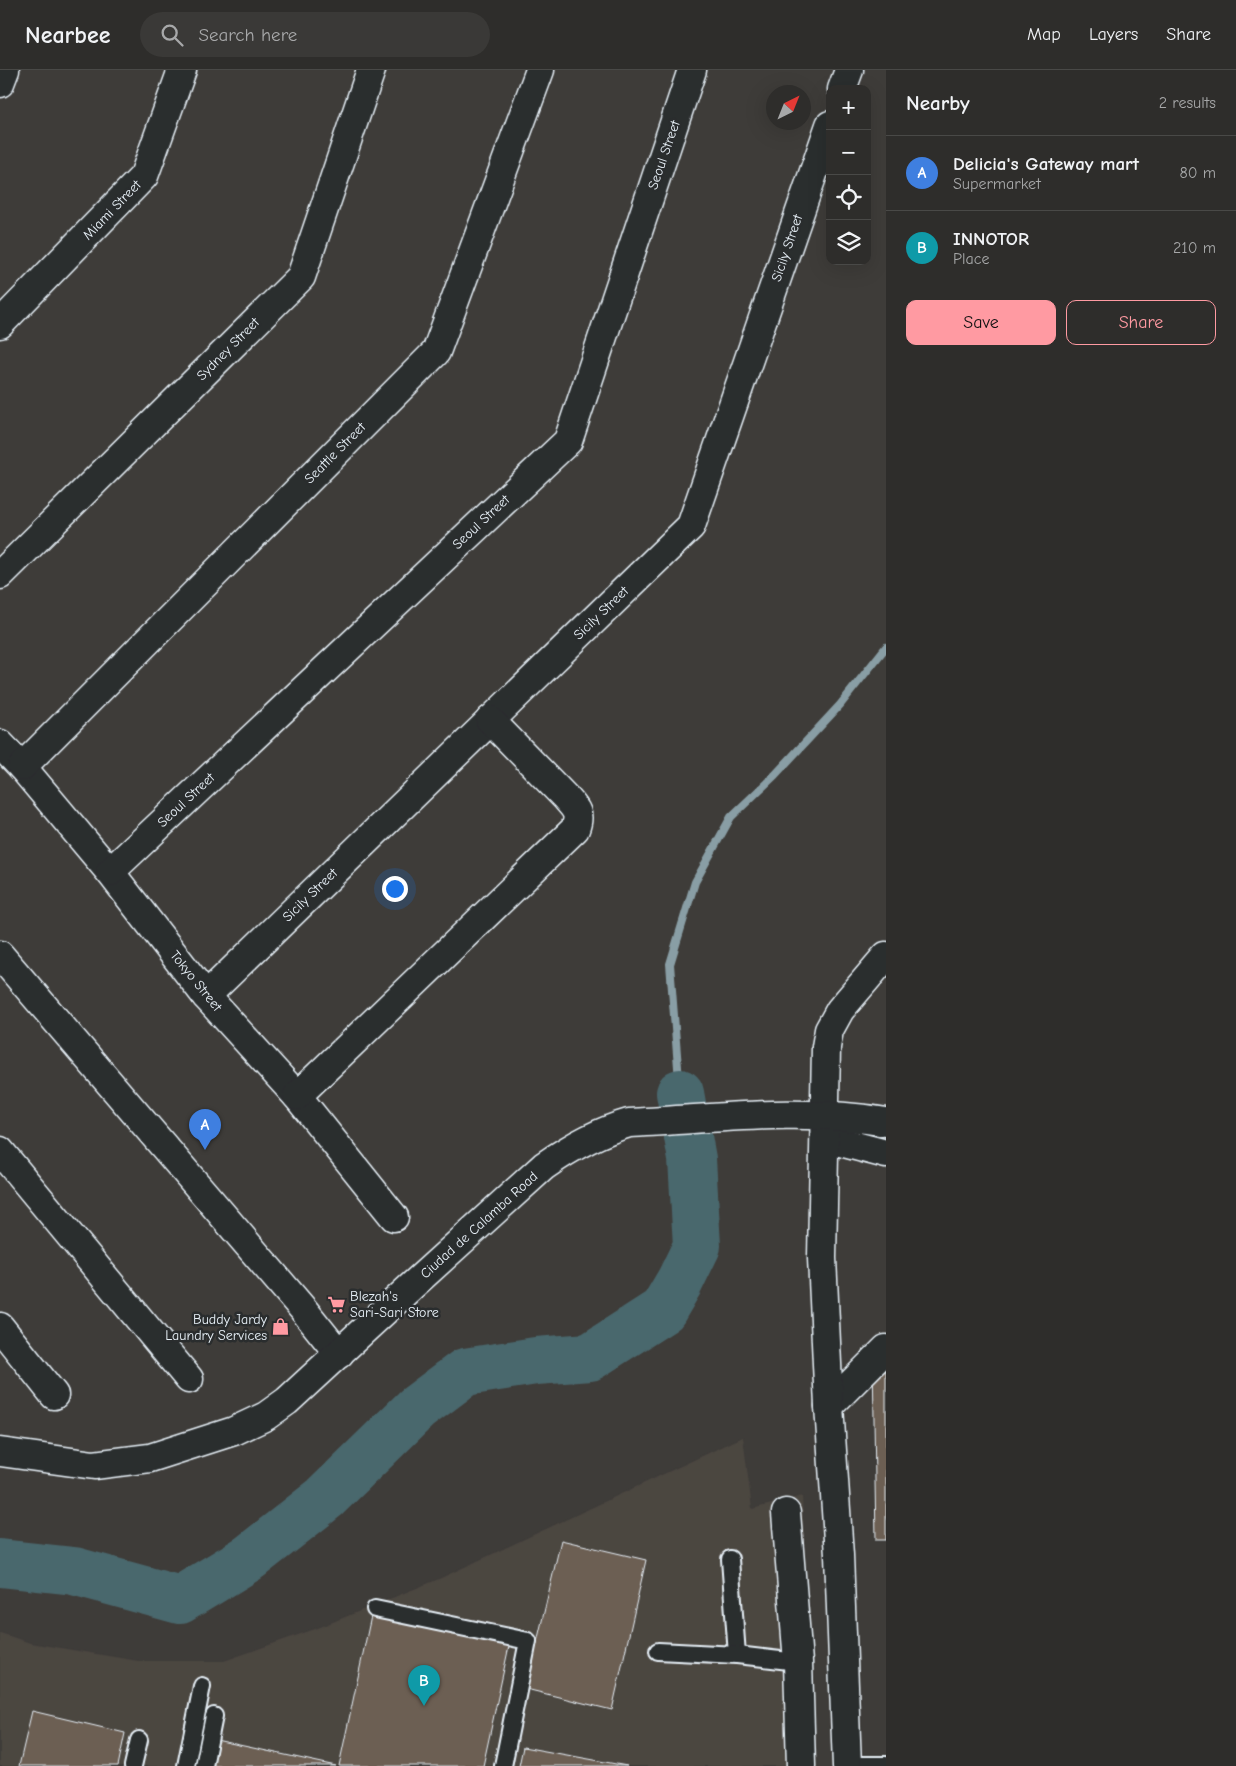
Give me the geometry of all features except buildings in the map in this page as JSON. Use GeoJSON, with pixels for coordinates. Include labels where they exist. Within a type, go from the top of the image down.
{"type":"FeatureCollection","features":[{"type":"Feature","properties":{"kind":"street"},"geometry":{"type":"LineString","coordinates":[[0,83],[5,70]]}},
{"type":"Feature","properties":{"kind":"street","name":"Miami Street"},"geometry":{"type":"LineString","coordinates":[[0,324],[144,176],[182,70]]}},
{"type":"Feature","properties":{"kind":"street","name":"Sydney Street"},"geometry":{"type":"LineString","coordinates":[[0,575],[301,277],[371,70]]}},
{"type":"Feature","properties":{"kind":"street","name":"Seattle Street"},"geometry":{"type":"LineString","coordinates":[[22,767],[436,352],[540,70]]}},
{"type":"Feature","properties":{"kind":"street","name":"Seoul Street"},"geometry":{"type":"LineString","coordinates":[[110,872],[568,441],[692,70]]}},
{"type":"Feature","properties":{"kind":"street"},"geometry":{"type":"LineString","coordinates":[[843,85],[849,70]]}},
{"type":"Feature","properties":{"kind":"street","name":"Sicily Street"},"geometry":{"type":"LineString","coordinates":[[206,996],[691,526],[828,130]]}},
{"type":"Feature","properties":{"kind":"street"},"geometry":{"type":"LineString","coordinates":[[297,1096],[575,829],[579,821],[576,810],[490,720]]}},
{"type":"Feature","properties":{"kind":"street","name":"Tokyo Street"},"geometry":{"type":"LineString","coordinates":[[0,744],[22,767],[110,872],[206,996],[297,1096],[394,1217]]}},
{"type":"Feature","properties":{"kind":"street"},"geometry":{"type":"LineString","coordinates":[[0,955],[296,1301],[338,1354]]}},
{"type":"Feature","properties":{"kind":"street"},"geometry":{"type":"LineString","coordinates":[[847,1766],[839,1564],[828,1406],[822,1258],[826,1047],[829,1030],[840,1010],[886,956]]}},
{"type":"Feature","properties":{"kind":"street","name":"Ciudad de Calamba Road"},"geometry":{"type":"LineString","coordinates":[[0,1452],[94,1465],[150,1458],[234,1430],[266,1416],[287,1402],[544,1166],[567,1150],[596,1134],[629,1123],[769,1115],[825,1127],[886,1122]]}},
{"type":"Feature","properties":{"kind":"street"},"geometry":{"type":"LineString","coordinates":[[825,1127],[886,1154]]}},
{"type":"Feature","properties":{"kind":"street"},"geometry":{"type":"LineString","coordinates":[[0,1151],[189,1379]]}},
{"type":"Feature","properties":{"kind":"street"},"geometry":{"type":"LineString","coordinates":[[0,1327],[54,1395]]}},
{"type":"Feature","properties":{"kind":"street"},"geometry":{"type":"LineString","coordinates":[[828,1406],[886,1349]]}},
{"type":"Feature","properties":{"kind":"street"},"geometry":{"type":"LineString","coordinates":[[786,1512],[798,1662],[801,1766]]}},
{"type":"Feature","properties":{"kind":"lane"},"geometry":{"type":"LineString","coordinates":[[730,1559],[737,1655]]}},
{"type":"Feature","properties":{"kind":"lane"},"geometry":{"type":"LineString","coordinates":[[376,1608],[528,1640],[503,1766]]}},
{"type":"Feature","properties":{"kind":"lane"},"geometry":{"type":"LineString","coordinates":[[658,1651],[737,1655],[798,1662]]}},
{"type":"Feature","properties":{"kind":"lane"},"geometry":{"type":"LineString","coordinates":[[186,1766],[202,1686]]}},
{"type":"Feature","properties":{"kind":"lane"},"geometry":{"type":"LineString","coordinates":[[204,1766],[214,1716]]}},
{"type":"Feature","properties":{"kind":"lane"},"geometry":{"type":"LineString","coordinates":[[133,1766],[139,1740]]}},
{"type":"Feature","properties":{"kind":"lane"},"geometry":{"type":"LineString","coordinates":[[847,1766],[886,1765]]}},
{"type":"Feature","properties":{"kind":"shaded area"},"geometry":{"type":"Polygon","coordinates":[[[743,1437],[752,1509],[802,1496],[814,1766],[0,1766],[0,1633],[30,1643],[138,1661],[224,1661],[318,1628],[439,1579],[743,1437]]]}},
{"type":"Feature","properties":{"kind":"waterway"},"geometry":{"type":"LineString","coordinates":[[680,1093],[670,964],[695,882],[731,817],[775,775],[840,705],[886,647]]}},
{"type":"Feature","properties":{"kind":"waterway"},"geometry":{"type":"LineString","coordinates":[[0,1563],[74,1571],[180,1600],[249,1558],[325,1498],[417,1408],[465,1372],[536,1361],[590,1357],[663,1310],[697,1246],[692,1159],[680,1093]]}},
{"type":"Feature","properties":{"kind":"place","name":"Delicia's Gateway mart"},"geometry":{"type":"Point","coordinates":[205,1150]}},
{"type":"Feature","properties":{"kind":"place","name":"Blezah's Sari-Sari Store"},"geometry":{"type":"Point","coordinates":[336,1304]}},
{"type":"Feature","properties":{"kind":"place","name":"Buddy Jardy Laundry Services"},"geometry":{"type":"Point","coordinates":[281,1327]}},
{"type":"Feature","properties":{"kind":"place","name":"INNOTOR"},"geometry":{"type":"Point","coordinates":[424,1706]}}]}
